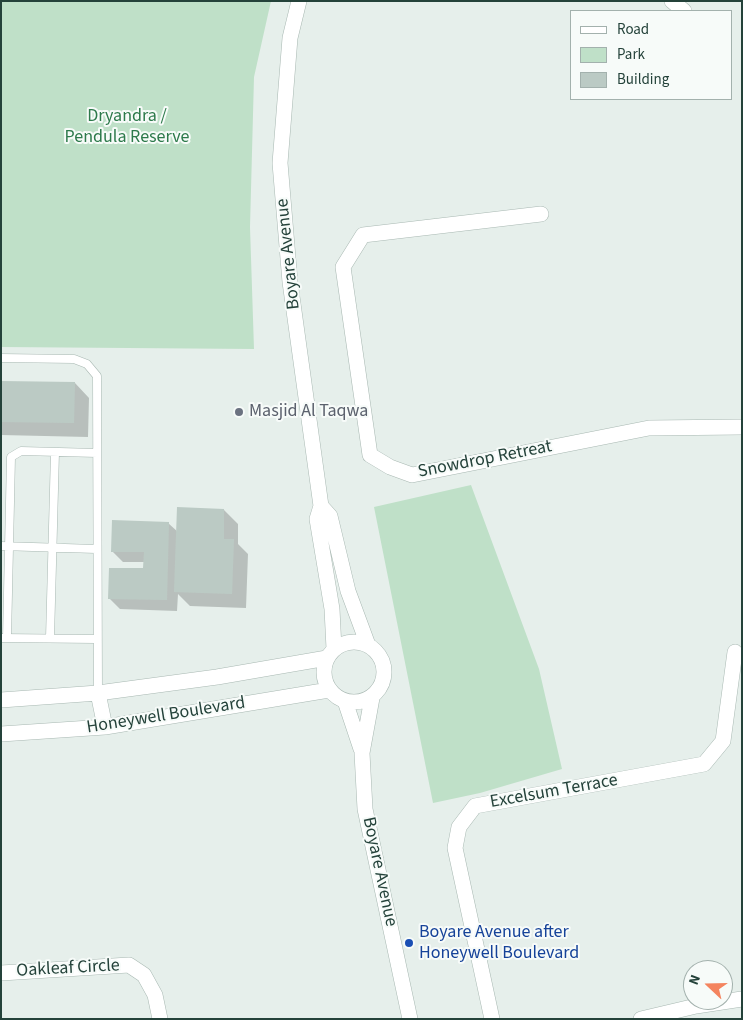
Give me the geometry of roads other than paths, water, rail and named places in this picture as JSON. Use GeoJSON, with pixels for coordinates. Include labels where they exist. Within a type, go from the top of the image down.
{"type":"FeatureCollection","features":[{"type":"Feature","properties":{"kind":"street","name":"Boyare Avenue"},"geometry":{"type":"LineString","coordinates":[[299,1],[290,38],[280,163],[290,282],[322,506],[317,519],[332,610],[330,653]]}},
{"type":"Feature","properties":{"kind":"street"},"geometry":{"type":"LineString","coordinates":[[672,1],[683,10]]}},
{"type":"Feature","properties":{"kind":"street","name":"Snowdrop Retreat"},"geometry":{"type":"LineString","coordinates":[[541,214],[362,235],[354,246],[343,266],[370,455],[390,467],[412,475],[649,428],[742,427]]}},
{"type":"Feature","properties":{"kind":"street","name":"Boyare Avenue"},"geometry":{"type":"LineString","coordinates":[[322,506],[330,516],[348,591],[368,645]]}},
{"type":"Feature","properties":{"kind":"street"},"geometry":{"type":"LineString","coordinates":[[346,642],[368,645],[377,652],[383,662],[384,672],[382,682],[372,698],[359,703],[345,701],[329,690],[324,677],[324,665],[330,653],[346,642]]}},
{"type":"Feature","properties":{"kind":"street","name":"Excelsum Terrace"},"geometry":{"type":"LineString","coordinates":[[492,1019],[455,848],[459,827],[475,806],[704,764],[723,741],[735,652]]}},
{"type":"Feature","properties":{"kind":"street","name":"Honeywell Boulevard"},"geometry":{"type":"LineString","coordinates":[[1,700],[98,693],[217,677],[330,653]]}},
{"type":"Feature","properties":{"kind":"street","name":"Honeywell Boulevard"},"geometry":{"type":"LineString","coordinates":[[1,734],[105,727],[329,690]]}},
{"type":"Feature","properties":{"kind":"street"},"geometry":{"type":"LineString","coordinates":[[98,693],[105,727]]}},
{"type":"Feature","properties":{"kind":"street","name":"Boyare Avenue"},"geometry":{"type":"LineString","coordinates":[[372,698],[362,753],[365,809],[410,1019]]}},
{"type":"Feature","properties":{"kind":"street","name":"Boyare Avenue"},"geometry":{"type":"LineString","coordinates":[[345,701],[362,753]]}},
{"type":"Feature","properties":{"kind":"street","name":"Oakleaf Circle"},"geometry":{"type":"LineString","coordinates":[[1,973],[129,965],[144,975],[155,995],[160,1019]]}},
{"type":"Feature","properties":{"kind":"street"},"geometry":{"type":"LineString","coordinates":[[641,1019],[696,1006],[742,999]]}},
{"type":"Feature","properties":{"kind":"lane"},"geometry":{"type":"LineString","coordinates":[[1,358],[74,359],[87,364],[97,376],[96,639],[98,693]]}},
{"type":"Feature","properties":{"kind":"lane"},"geometry":{"type":"LineString","coordinates":[[96,639],[4,638],[4,593],[5,503],[10,463],[14,454],[21,451],[97,453]]}},
{"type":"Feature","properties":{"kind":"lane"},"geometry":{"type":"LineString","coordinates":[[50,638],[55,452]]}},
{"type":"Feature","properties":{"kind":"lane"},"geometry":{"type":"LineString","coordinates":[[5,546],[96,549]]}},
{"type":"Feature","properties":{"kind":"place","name":"Masjid Al Taqwa"},"geometry":{"type":"Point","coordinates":[239,412]}},
{"type":"Feature","properties":{"kind":"place","name":"Boyare Avenue after Honeywell Boulevard"},"geometry":{"type":"Point","coordinates":[409,943]}},
{"type":"Feature","properties":{"kind":"park label","name":"Dryandra / Pendula Reserve"},"geometry":{"type":"Point","coordinates":[127,127]}}]}
